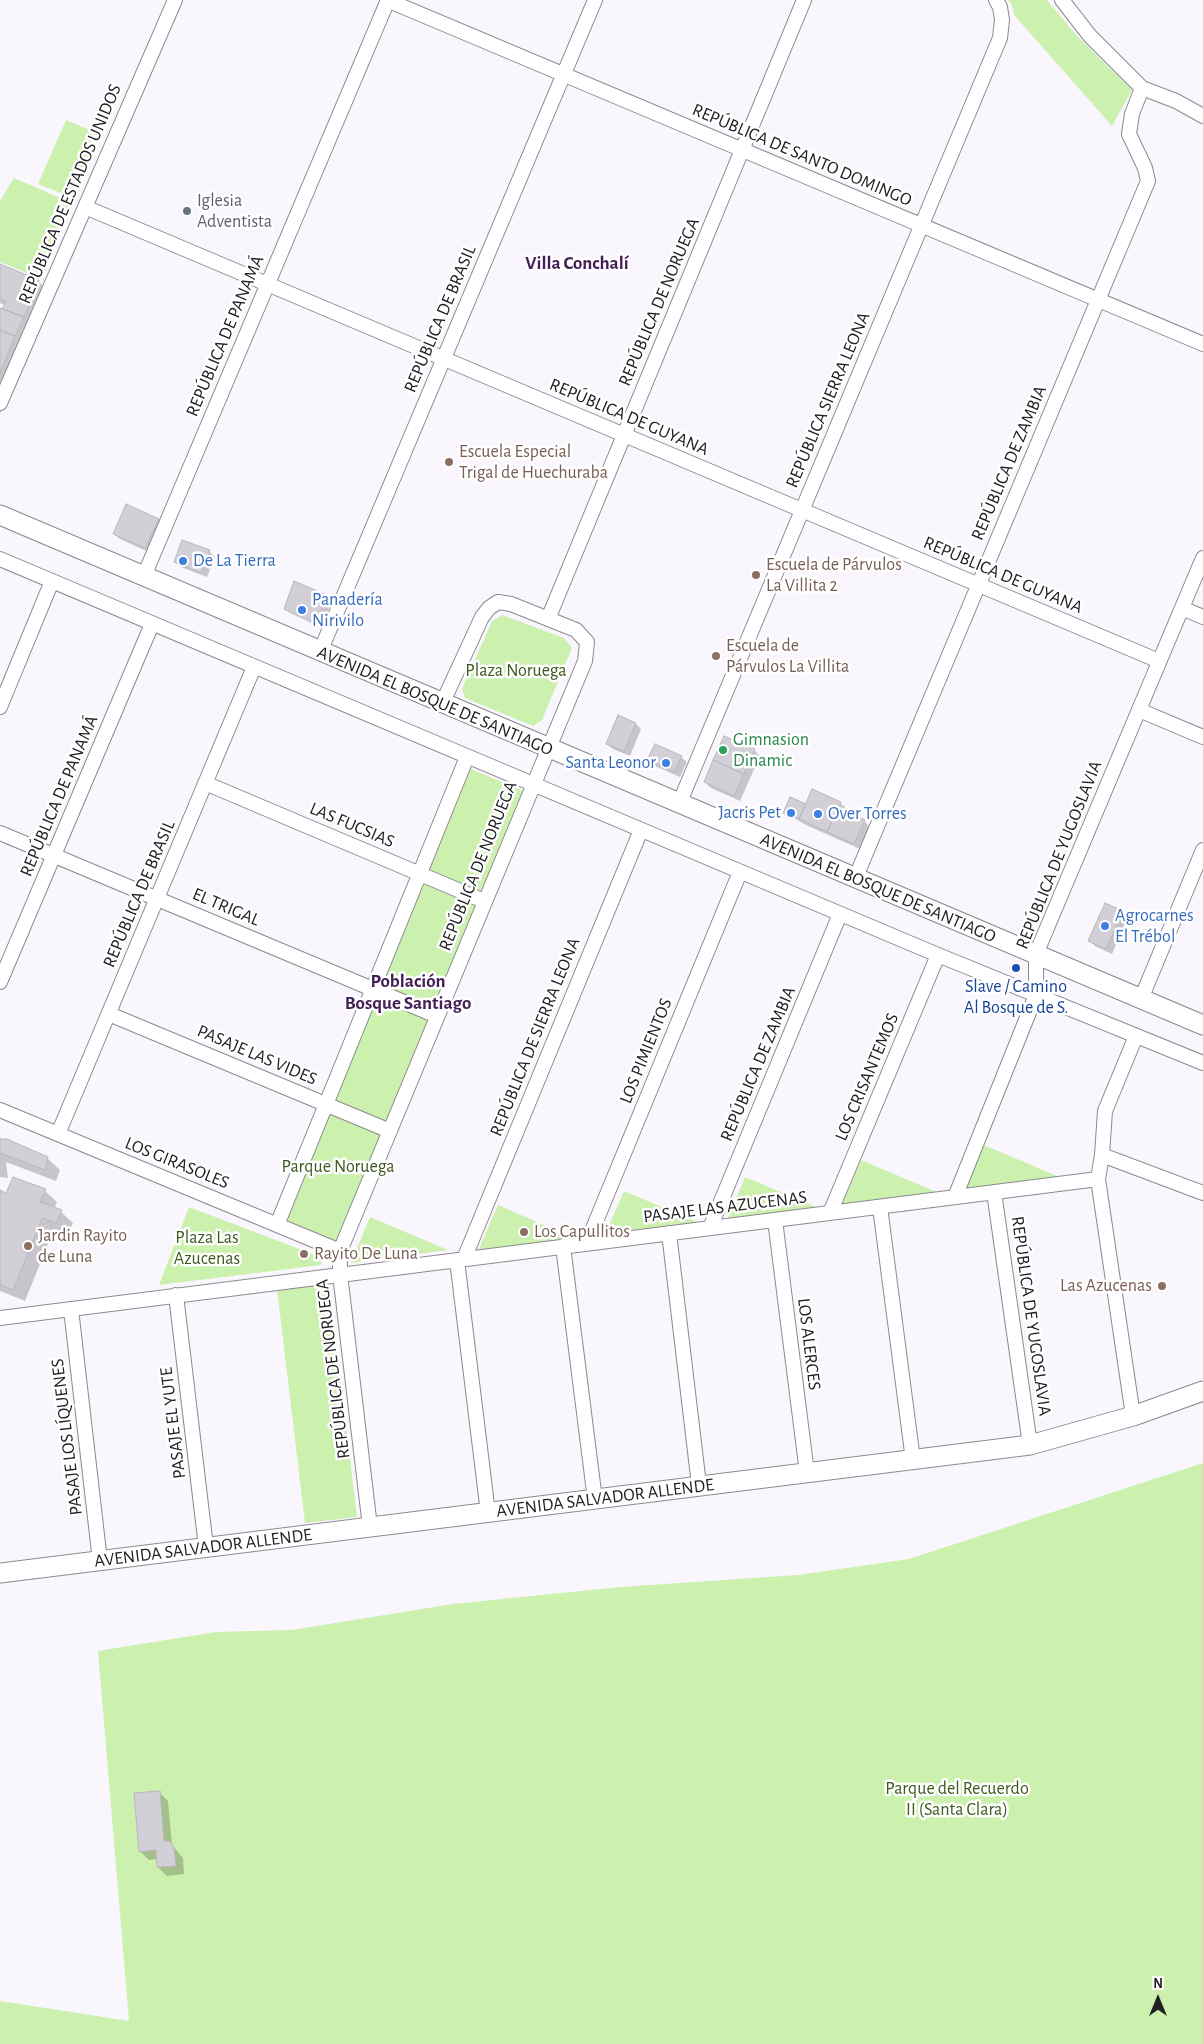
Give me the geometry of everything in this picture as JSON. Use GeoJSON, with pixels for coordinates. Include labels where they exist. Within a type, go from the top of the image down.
{"type":"FeatureCollection","features":[{"type":"Feature","properties":{"kind":"main road","name":"AVENIDA EL BOSQUE DE SANTIAGO"},"geometry":{"type":"LineString","coordinates":[[0,516],[854,879],[1203,1025]]}},
{"type":"Feature","properties":{"kind":"main road","name":"AVENIDA SALVADOR ALLENDE"},"geometry":{"type":"LineString","coordinates":[[0,1573],[1030,1445],[1132,1416],[1203,1391]]}},
{"type":"Feature","properties":{"kind":"street","name":"REPÚBLICA DE ESTADOS UNIDOS"},"geometry":{"type":"LineString","coordinates":[[0,403],[175,0]]}},
{"type":"Feature","properties":{"kind":"street","name":"REPÚBLICA DE SANTO DOMINGO"},"geometry":{"type":"LineString","coordinates":[[388,0],[1203,344]]}},
{"type":"Feature","properties":{"kind":"street","name":"REPÚBLICA DE PANAMÁ"},"geometry":{"type":"LineString","coordinates":[[144,576],[388,0]]}},
{"type":"Feature","properties":{"kind":"street","name":"REPÚBLICA DE BRASIL"},"geometry":{"type":"LineString","coordinates":[[320,652],[595,0]]}},
{"type":"Feature","properties":{"kind":"street","name":"REPÚBLICA DE NORUEGA"},"geometry":{"type":"LineString","coordinates":[[548,619],[804,0]]}},
{"type":"Feature","properties":{"kind":"street"},"geometry":{"type":"LineString","coordinates":[[1062,0],[1090,36],[1142,88],[1176,101],[1203,116]]}},
{"type":"Feature","properties":{"kind":"street","name":"REPÚBLICA SIERRA LEONA"},"geometry":{"type":"LineString","coordinates":[[679,804],[1000,38],[1002,20],[998,4]]}},
{"type":"Feature","properties":{"kind":"street","name":"REPÚBLICA DE ZAMBIA"},"geometry":{"type":"LineString","coordinates":[[854,879],[1148,181],[1145,168],[1129,134],[1132,114],[1142,88]]}},
{"type":"Feature","properties":{"kind":"street","name":"REPÚBLICA DE GUYANA"},"geometry":{"type":"LineString","coordinates":[[85,207],[1159,661]]}},
{"type":"Feature","properties":{"kind":"street","name":"REPÚBLICA DE YUGOSLAVIA"},"geometry":{"type":"LineString","coordinates":[[955,1197],[1036,994],[1036,954],[1203,558]]}},
{"type":"Feature","properties":{"kind":"street"},"geometry":{"type":"LineString","coordinates":[[0,559],[840,914],[1203,1063]]}},
{"type":"Feature","properties":{"kind":"street"},"geometry":{"type":"LineString","coordinates":[[0,707],[52,582]]}},
{"type":"Feature","properties":{"kind":"street","name":"REPÚBLICA DE NORUEGA"},"geometry":{"type":"LineString","coordinates":[[370,1527],[340,1274],[340,1251],[532,784],[585,661],[588,647],[581,633],[505,602],[498,602],[489,608],[482,617],[442,704]]}},
{"type":"Feature","properties":{"kind":"street"},"geometry":{"type":"LineString","coordinates":[[1182,608],[1203,617]]}},
{"type":"Feature","properties":{"kind":"street","name":"REPÚBLICA DE PANAMÁ"},"geometry":{"type":"LineString","coordinates":[[0,982],[152,624]]}},
{"type":"Feature","properties":{"kind":"street","name":"REPÚBLICA DE BRASIL"},"geometry":{"type":"LineString","coordinates":[[58,1134],[254,667]]}},
{"type":"Feature","properties":{"kind":"street"},"geometry":{"type":"LineString","coordinates":[[1139,710],[1203,737]]}},
{"type":"Feature","properties":{"kind":"street"},"geometry":{"type":"LineString","coordinates":[[277,1225],[467,757]]}},
{"type":"Feature","properties":{"kind":"street","name":"LAS FUCSIAS"},"geometry":{"type":"LineString","coordinates":[[205,783],[484,902]]}},
{"type":"Feature","properties":{"kind":"street","name":"REPÚBLICA DE SIERRA LEONA"},"geometry":{"type":"LineString","coordinates":[[488,1512],[461,1259],[641,830]]}},
{"type":"Feature","properties":{"kind":"street","name":"EL TRIGAL"},"geometry":{"type":"LineString","coordinates":[[0,833],[437,1016]]}},
{"type":"Feature","properties":{"kind":"street"},"geometry":{"type":"LineString","coordinates":[[1141,999],[1203,850]]}},
{"type":"Feature","properties":{"kind":"street","name":"LOS PIMIENTOS"},"geometry":{"type":"LineString","coordinates":[[587,1243],[740,872]]}},
{"type":"Feature","properties":{"kind":"street","name":"REPÚBLICA DE ZAMBIA"},"geometry":{"type":"LineString","coordinates":[[710,1228],[840,914]]}},
{"type":"Feature","properties":{"kind":"street","name":"LOS CRISANTEMOS"},"geometry":{"type":"LineString","coordinates":[[830,1213],[938,955]]}},
{"type":"Feature","properties":{"kind":"street","name":"PASAJE LAS VIDES"},"geometry":{"type":"LineString","coordinates":[[109,1014],[390,1131]]}},
{"type":"Feature","properties":{"kind":"street"},"geometry":{"type":"LineString","coordinates":[[1132,1416],[1098,1179],[1102,1155],[1105,1111],[1136,1036]]}},
{"type":"Feature","properties":{"kind":"street","name":"LOS GIRASOLES"},"geometry":{"type":"LineString","coordinates":[[0,1110],[340,1251]]}},
{"type":"Feature","properties":{"kind":"street"},"geometry":{"type":"LineString","coordinates":[[1102,1155],[1203,1193]]}},
{"type":"Feature","properties":{"kind":"street","name":"PASAJE LAS AZUCENAS"},"geometry":{"type":"LineString","coordinates":[[0,1318],[1098,1179]]}},
{"type":"Feature","properties":{"kind":"street","name":"REPÚBLICA DE YUGOSLAVIA"},"geometry":{"type":"LineString","coordinates":[[994,1192],[1030,1445]]}},
{"type":"Feature","properties":{"kind":"street"},"geometry":{"type":"LineString","coordinates":[[880,1207],[913,1460]]}},
{"type":"Feature","properties":{"kind":"street","name":"LOS ALERCES"},"geometry":{"type":"LineString","coordinates":[[775,1220],[807,1473]]}},
{"type":"Feature","properties":{"kind":"street"},"geometry":{"type":"LineString","coordinates":[[670,1233],[699,1486]]}},
{"type":"Feature","properties":{"kind":"street"},"geometry":{"type":"LineString","coordinates":[[563,1246],[595,1500]]}},
{"type":"Feature","properties":{"kind":"street","name":"PASAJE EL YUTE"},"geometry":{"type":"LineString","coordinates":[[176,1295],[206,1547]]}},
{"type":"Feature","properties":{"kind":"street","name":"PASAJE LOS LÍQUENES"},"geometry":{"type":"LineString","coordinates":[[71,1309],[100,1561]]}},
{"type":"Feature","properties":{"kind":"green space"},"geometry":{"type":"Polygon","coordinates":[[[1007,0],[1047,0],[1077,36],[1132,90],[1112,126],[1015,16],[1011,3],[1007,0]]]}},
{"type":"Feature","properties":{"kind":"green space"},"geometry":{"type":"Polygon","coordinates":[[[66,120],[99,134],[73,198],[38,184],[66,120]]]}},
{"type":"Feature","properties":{"kind":"green space"},"geometry":{"type":"Polygon","coordinates":[[[14,178],[72,203],[42,279],[0,262],[0,201],[14,178]]]}},
{"type":"Feature","properties":{"kind":"green space","name":"Plaza Noruega"},"geometry":{"type":"Polygon","coordinates":[[[502,615],[564,638],[572,648],[542,720],[533,726],[465,698],[462,689],[492,621],[502,615]]]}},
{"type":"Feature","properties":{"kind":"green space","name":"Parque Noruega"},"geometry":{"type":"Polygon","coordinates":[[[469,768],[523,791],[338,1245],[284,1220],[469,768]]]}},
{"type":"Feature","properties":{"kind":"green space"},"geometry":{"type":"Polygon","coordinates":[[[984,1145],[1062,1178],[965,1191],[984,1145]]]}},
{"type":"Feature","properties":{"kind":"green space"},"geometry":{"type":"Polygon","coordinates":[[[861,1160],[939,1193],[842,1205],[861,1160]]]}},
{"type":"Feature","properties":{"kind":"green space"},"geometry":{"type":"Polygon","coordinates":[[[745,1177],[823,1210],[726,1223],[745,1177]]]}},
{"type":"Feature","properties":{"kind":"green space"},"geometry":{"type":"Polygon","coordinates":[[[624,1191],[702,1224],[604,1237],[624,1191]]]}},
{"type":"Feature","properties":{"kind":"green space"},"geometry":{"type":"Polygon","coordinates":[[[498,1205],[576,1239],[478,1251],[498,1205]]]}},
{"type":"Feature","properties":{"kind":"green space","name":"Plaza Las Azucenas"},"geometry":{"type":"Polygon","coordinates":[[[189,1207],[323,1258],[321,1265],[159,1285],[189,1207]]]}},
{"type":"Feature","properties":{"kind":"green space"},"geometry":{"type":"Polygon","coordinates":[[[370,1217],[448,1250],[351,1263],[370,1217]]]}},
{"type":"Feature","properties":{"kind":"green space"},"geometry":{"type":"Polygon","coordinates":[[[329,1284],[357,1517],[305,1523],[277,1289],[329,1284]]]}},
{"type":"Feature","properties":{"kind":"green space","name":"Parque del Recuerdo II (Santa Clara)"},"geometry":{"type":"Polygon","coordinates":[[[1203,1463],[1203,2044],[0,2044],[0,2001],[129,2021],[98,1651],[216,1632],[292,1630],[453,1604],[620,1587],[798,1575],[909,1559],[1203,1463]]]}},
{"type":"Feature","properties":{"kind":"building"},"geometry":{"type":"Polygon","coordinates":[[[0,264],[39,280],[24,317],[2,309],[6,301],[0,299],[0,264]]]}},
{"type":"Feature","properties":{"kind":"building"},"geometry":{"type":"Polygon","coordinates":[[[0,308],[24,317],[15,336],[0,330],[0,308]]]}},
{"type":"Feature","properties":{"kind":"building"},"geometry":{"type":"Polygon","coordinates":[[[0,330],[15,336],[0,374],[0,330]]]}},
{"type":"Feature","properties":{"kind":"building"},"geometry":{"type":"Polygon","coordinates":[[[126,504],[159,519],[145,548],[113,534],[126,504]]]}},
{"type":"Feature","properties":{"kind":"building"},"geometry":{"type":"Polygon","coordinates":[[[182,540],[210,550],[201,573],[174,562],[182,540]]]}},
{"type":"Feature","properties":{"kind":"building"},"geometry":{"type":"Polygon","coordinates":[[[294,581],[327,595],[315,624],[284,609],[294,581]]]}},
{"type":"Feature","properties":{"kind":"building"},"geometry":{"type":"Polygon","coordinates":[[[618,715],[636,723],[624,751],[606,744],[618,715]]]}},
{"type":"Feature","properties":{"kind":"building"},"geometry":{"type":"Polygon","coordinates":[[[724,736],[755,749],[744,774],[713,760],[724,736]]]}},
{"type":"Feature","properties":{"kind":"building"},"geometry":{"type":"Polygon","coordinates":[[[655,744],[682,756],[674,772],[647,760],[655,744]]]}},
{"type":"Feature","properties":{"kind":"building"},"geometry":{"type":"Polygon","coordinates":[[[713,760],[744,774],[734,796],[704,782],[713,760]]]}},
{"type":"Feature","properties":{"kind":"building","name":"Over Torres"},"geometry":{"type":"Polygon","coordinates":[[[812,789],[841,802],[827,832],[799,819],[812,789]]]}},
{"type":"Feature","properties":{"kind":"building"},"geometry":{"type":"Polygon","coordinates":[[[790,797],[806,804],[799,819],[783,813],[790,797]]]}},
{"type":"Feature","properties":{"kind":"building"},"geometry":{"type":"Polygon","coordinates":[[[838,808],[865,820],[854,844],[827,832],[838,808]]]}},
{"type":"Feature","properties":{"kind":"building","name":"Agrocarnes El Trébol"},"geometry":{"type":"Polygon","coordinates":[[[1105,903],[1123,911],[1106,949],[1088,941],[1105,903]]]}},
{"type":"Feature","properties":{"kind":"building"},"geometry":{"type":"Polygon","coordinates":[[[0,1139],[7,1139],[48,1157],[45,1170],[0,1153],[0,1139]]]}},
{"type":"Feature","properties":{"kind":"building"},"geometry":{"type":"Polygon","coordinates":[[[13,1177],[46,1189],[40,1202],[62,1210],[56,1223],[42,1218],[13,1290],[0,1285],[0,1190],[6,1193],[13,1177]]]}},
{"type":"Feature","properties":{"kind":"building"},"geometry":{"type":"Polygon","coordinates":[[[160,1791],[164,1841],[170,1841],[174,1848],[176,1866],[157,1867],[156,1850],[139,1852],[134,1793],[160,1791]]]}},
{"type":"Feature","properties":{"kind":"place","name":"Iglesia Adventista"},"geometry":{"type":"Point","coordinates":[187,211]}},
{"type":"Feature","properties":{"kind":"place","name":"Escuela Especial Trigal de Huechuraba"},"geometry":{"type":"Point","coordinates":[449,462]}},
{"type":"Feature","properties":{"kind":"place","name":"De La Tierra"},"geometry":{"type":"Point","coordinates":[183,561]}},
{"type":"Feature","properties":{"kind":"place","name":"Escuela de Párvulos La Villita 2"},"geometry":{"type":"Point","coordinates":[756,575]}},
{"type":"Feature","properties":{"kind":"place","name":"Panadería Nirivilo"},"geometry":{"type":"Point","coordinates":[302,610]}},
{"type":"Feature","properties":{"kind":"place","name":"Escuela de Párvulos La Villita"},"geometry":{"type":"Point","coordinates":[716,656]}},
{"type":"Feature","properties":{"kind":"place","name":"Gimnasion Dinamic"},"geometry":{"type":"Point","coordinates":[723,750]}},
{"type":"Feature","properties":{"kind":"place","name":"Santa Leonor"},"geometry":{"type":"Point","coordinates":[666,763]}},
{"type":"Feature","properties":{"kind":"place","name":"Jacris Pet"},"geometry":{"type":"Point","coordinates":[791,813]}},
{"type":"Feature","properties":{"kind":"place","name":"Over Torres"},"geometry":{"type":"Point","coordinates":[818,814]}},
{"type":"Feature","properties":{"kind":"place","name":"Agrocarnes El Trébol"},"geometry":{"type":"Point","coordinates":[1105,926]}},
{"type":"Feature","properties":{"kind":"place","name":"Slave / Camino Al Bosque de S."},"geometry":{"type":"Point","coordinates":[1016,968]}},
{"type":"Feature","properties":{"kind":"place","name":"Los Capullitos"},"geometry":{"type":"Point","coordinates":[524,1232]}},
{"type":"Feature","properties":{"kind":"place","name":"Jardin Rayito de Luna"},"geometry":{"type":"Point","coordinates":[28,1246]}},
{"type":"Feature","properties":{"kind":"place","name":"Rayito De Luna"},"geometry":{"type":"Point","coordinates":[304,1254]}},
{"type":"Feature","properties":{"kind":"place","name":"Las Azucenas"},"geometry":{"type":"Point","coordinates":[1162,1286]}},
{"type":"Feature","properties":{"kind":"district","name":"Villa Conchalí"},"geometry":{"type":"Point","coordinates":[577,263]}},
{"type":"Feature","properties":{"kind":"district","name":"Población Bosque Santiago"},"geometry":{"type":"Point","coordinates":[408,992]}}]}
